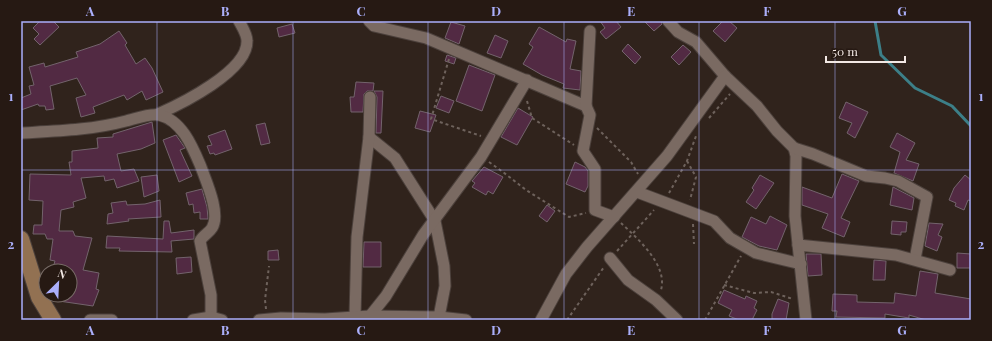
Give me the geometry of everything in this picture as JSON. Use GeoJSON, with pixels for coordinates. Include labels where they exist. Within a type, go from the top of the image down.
{"type":"FeatureCollection","features":[{"type":"Feature","properties":{"kind":"street"},"geometry":{"type":"LineString","coordinates":[[21,132],[94,128],[158,114],[192,97],[228,72],[245,52],[247,42],[239,21]]}},
{"type":"Feature","properties":{"kind":"street"},"geometry":{"type":"LineString","coordinates":[[369,21],[374,26],[401,26],[453,48],[525,83],[586,106]]}},
{"type":"Feature","properties":{"kind":"street"},"geometry":{"type":"LineString","coordinates":[[668,21],[678,32],[696,42],[725,76],[757,106],[777,131],[794,148],[813,154],[866,176],[898,181],[927,197],[915,259]]}},
{"type":"Feature","properties":{"kind":"street"},"geometry":{"type":"LineString","coordinates":[[590,31],[586,106],[590,115],[583,151],[595,169],[595,210],[614,217]]}},
{"type":"Feature","properties":{"kind":"street"},"geometry":{"type":"LineString","coordinates":[[541,320],[566,274],[667,156],[725,76]]}},
{"type":"Feature","properties":{"kind":"street"},"geometry":{"type":"LineString","coordinates":[[370,316],[386,296],[423,235],[435,221],[481,157],[525,83]]}},
{"type":"Feature","properties":{"kind":"street"},"geometry":{"type":"LineString","coordinates":[[355,317],[357,237],[369,137],[370,97]]}},
{"type":"Feature","properties":{"kind":"street"},"geometry":{"type":"LineString","coordinates":[[158,114],[170,121],[184,133],[211,192],[215,213],[212,228],[202,237],[200,241],[216,319],[194,320]]}},
{"type":"Feature","properties":{"kind":"street"},"geometry":{"type":"LineString","coordinates":[[369,137],[395,158],[435,221],[444,266],[444,279],[439,317]]}},
{"type":"Feature","properties":{"kind":"street"},"geometry":{"type":"LineString","coordinates":[[794,148],[796,156],[794,210],[806,320]]}},
{"type":"Feature","properties":{"kind":"street"},"geometry":{"type":"LineString","coordinates":[[639,189],[690,213],[714,221],[725,233],[745,248],[767,257],[800,264]]}},
{"type":"Feature","properties":{"kind":"street"},"geometry":{"type":"LineString","coordinates":[[21,239],[39,296],[53,320]]}},
{"type":"Feature","properties":{"kind":"street"},"geometry":{"type":"LineString","coordinates":[[798,245],[896,255],[915,259],[950,270]]}},
{"type":"Feature","properties":{"kind":"street"},"geometry":{"type":"LineString","coordinates":[[610,258],[628,280],[656,300],[677,320]]}},
{"type":"Feature","properties":{"kind":"street"},"geometry":{"type":"LineString","coordinates":[[263,319],[325,320],[370,316],[439,317],[466,320]]}},
{"type":"Feature","properties":{"kind":"street"},"geometry":{"type":"LineString","coordinates":[[90,320],[112,320]]}},
{"type":"Feature","properties":{"kind":"path"},"geometry":{"type":"LineString","coordinates":[[453,48],[431,119],[492,140]]}},
{"type":"Feature","properties":{"kind":"path"},"geometry":{"type":"LineString","coordinates":[[525,83],[532,118],[583,151]]}},
{"type":"Feature","properties":{"kind":"path"},"geometry":{"type":"LineString","coordinates":[[589,120],[631,162],[638,174],[639,189]]}},
{"type":"Feature","properties":{"kind":"path"},"geometry":{"type":"LineString","coordinates":[[481,157],[504,172],[526,190],[568,217],[595,210]]}},
{"type":"Feature","properties":{"kind":"path"},"geometry":{"type":"LineString","coordinates":[[687,161],[696,177],[690,201],[694,244]]}},
{"type":"Feature","properties":{"kind":"path"},"geometry":{"type":"LineString","coordinates":[[614,217],[633,234],[655,260],[663,280],[656,300]]}},
{"type":"Feature","properties":{"kind":"path"},"geometry":{"type":"LineString","coordinates":[[705,320],[745,248]]}},
{"type":"Feature","properties":{"kind":"path"},"geometry":{"type":"LineString","coordinates":[[263,319],[269,266]]}},
{"type":"Feature","properties":{"kind":"path"},"geometry":{"type":"LineString","coordinates":[[724,285],[754,293],[771,292],[804,302]]}},
{"type":"Feature","properties":{"kind":"building"},"geometry":{"type":"Polygon","coordinates":[[[40,21],[53,21],[59,27],[40,45],[34,39],[39,34],[33,28],[40,21]]]}},
{"type":"Feature","properties":{"kind":"building"},"geometry":{"type":"Polygon","coordinates":[[[600,21],[616,21],[621,27],[606,39],[600,32],[605,28],[600,21]]]}},
{"type":"Feature","properties":{"kind":"building"},"geometry":{"type":"Polygon","coordinates":[[[644,21],[661,21],[662,24],[654,31],[644,21]]]}},
{"type":"Feature","properties":{"kind":"building"},"geometry":{"type":"Polygon","coordinates":[[[723,21],[729,21],[737,28],[725,42],[713,31],[723,21]]]}},
{"type":"Feature","properties":{"kind":"building"},"geometry":{"type":"Polygon","coordinates":[[[451,22],[465,26],[459,44],[445,38],[451,22]]]}},
{"type":"Feature","properties":{"kind":"building"},"geometry":{"type":"Polygon","coordinates":[[[292,24],[295,33],[279,37],[277,28],[292,24]]]}},
{"type":"Feature","properties":{"kind":"building"},"geometry":{"type":"Polygon","coordinates":[[[539,27],[566,42],[567,39],[576,41],[570,69],[581,71],[580,90],[563,88],[564,84],[542,75],[523,64],[533,47],[529,44],[539,27]]]}},
{"type":"Feature","properties":{"kind":"building"},"geometry":{"type":"Polygon","coordinates":[[[119,31],[127,43],[125,45],[136,64],[145,58],[152,68],[163,92],[146,100],[142,91],[127,100],[124,95],[93,107],[95,113],[81,117],[76,98],[86,95],[77,78],[50,86],[54,109],[46,110],[45,106],[39,106],[38,104],[21,110],[21,98],[31,94],[29,86],[34,85],[29,67],[44,63],[45,67],[78,57],[76,52],[100,44],[119,31]]]}},
{"type":"Feature","properties":{"kind":"building"},"geometry":{"type":"Polygon","coordinates":[[[495,35],[508,41],[501,58],[487,53],[495,35]]]}},
{"type":"Feature","properties":{"kind":"building"},"geometry":{"type":"Polygon","coordinates":[[[628,44],[641,57],[635,64],[622,51],[628,44]]]}},
{"type":"Feature","properties":{"kind":"building"},"geometry":{"type":"Polygon","coordinates":[[[683,45],[691,52],[679,65],[671,57],[683,45]]]}},
{"type":"Feature","properties":{"kind":"building"},"geometry":{"type":"Polygon","coordinates":[[[447,55],[456,58],[454,64],[445,61],[447,55]]]}},
{"type":"Feature","properties":{"kind":"building"},"geometry":{"type":"Polygon","coordinates":[[[469,65],[495,75],[482,111],[456,101],[469,65]]]}},
{"type":"Feature","properties":{"kind":"building"},"geometry":{"type":"Polygon","coordinates":[[[356,82],[374,83],[373,91],[367,91],[364,94],[363,112],[351,112],[350,97],[354,97],[356,82]]]}},
{"type":"Feature","properties":{"kind":"building"},"geometry":{"type":"Polygon","coordinates":[[[374,91],[383,91],[381,133],[376,133],[377,97],[374,91]]]}},
{"type":"Feature","properties":{"kind":"building"},"geometry":{"type":"Polygon","coordinates":[[[441,96],[454,101],[449,113],[436,108],[441,96]]]}},
{"type":"Feature","properties":{"kind":"building"},"geometry":{"type":"Polygon","coordinates":[[[846,102],[868,112],[855,138],[847,133],[852,123],[839,118],[846,102]]]}},
{"type":"Feature","properties":{"kind":"building"},"geometry":{"type":"Polygon","coordinates":[[[518,108],[533,117],[517,145],[501,137],[518,108]]]}},
{"type":"Feature","properties":{"kind":"building"},"geometry":{"type":"Polygon","coordinates":[[[420,111],[436,115],[430,132],[415,128],[420,111]]]}},
{"type":"Feature","properties":{"kind":"building"},"geometry":{"type":"Polygon","coordinates":[[[152,122],[155,143],[141,149],[117,154],[121,171],[134,169],[139,181],[117,188],[114,179],[105,181],[104,176],[81,178],[86,198],[73,202],[74,207],[61,210],[59,231],[73,231],[75,236],[92,238],[83,270],[99,273],[96,289],[99,290],[93,306],[72,303],[78,303],[78,263],[54,263],[55,261],[50,260],[53,239],[47,239],[45,234],[33,234],[34,225],[42,225],[43,201],[29,200],[30,174],[71,175],[69,162],[72,162],[72,151],[98,148],[97,138],[113,137],[113,134],[152,122]]]}},
{"type":"Feature","properties":{"kind":"building"},"geometry":{"type":"Polygon","coordinates":[[[265,123],[270,143],[261,145],[256,125],[265,123]]]}},
{"type":"Feature","properties":{"kind":"building"},"geometry":{"type":"Polygon","coordinates":[[[225,130],[232,149],[215,155],[214,153],[210,154],[207,146],[212,145],[208,136],[225,130]]]}},
{"type":"Feature","properties":{"kind":"building"},"geometry":{"type":"Polygon","coordinates":[[[897,133],[915,143],[906,160],[919,164],[913,181],[894,173],[900,152],[890,147],[897,133]]]}},
{"type":"Feature","properties":{"kind":"building"},"geometry":{"type":"Polygon","coordinates":[[[176,135],[185,148],[180,150],[192,176],[179,182],[163,140],[176,135]]]}},
{"type":"Feature","properties":{"kind":"building"},"geometry":{"type":"Polygon","coordinates":[[[575,162],[585,167],[588,171],[588,186],[585,192],[566,184],[575,162]]]}},
{"type":"Feature","properties":{"kind":"building"},"geometry":{"type":"Polygon","coordinates":[[[484,167],[503,177],[493,194],[488,191],[486,195],[472,187],[475,183],[472,181],[484,167]]]}},
{"type":"Feature","properties":{"kind":"building"},"geometry":{"type":"Polygon","coordinates":[[[842,174],[859,181],[841,218],[850,222],[844,237],[822,228],[828,214],[802,205],[802,187],[832,198],[842,174]]]}},
{"type":"Feature","properties":{"kind":"building"},"geometry":{"type":"Polygon","coordinates":[[[157,175],[159,191],[144,197],[141,177],[157,175]]]}},
{"type":"Feature","properties":{"kind":"building"},"geometry":{"type":"Polygon","coordinates":[[[760,175],[774,183],[756,209],[746,202],[754,190],[752,188],[760,175]]]}},
{"type":"Feature","properties":{"kind":"building"},"geometry":{"type":"Polygon","coordinates":[[[965,175],[971,180],[971,201],[968,200],[964,210],[955,206],[956,203],[949,200],[954,188],[965,175]]]}},
{"type":"Feature","properties":{"kind":"building"},"geometry":{"type":"Polygon","coordinates":[[[893,187],[914,198],[912,210],[890,205],[893,187]]]}},
{"type":"Feature","properties":{"kind":"building"},"geometry":{"type":"Polygon","coordinates":[[[202,189],[207,207],[208,219],[200,219],[200,212],[194,213],[193,204],[189,205],[186,193],[202,189]]]}},
{"type":"Feature","properties":{"kind":"building"},"geometry":{"type":"Polygon","coordinates":[[[160,200],[161,217],[128,219],[129,221],[107,224],[108,214],[113,213],[111,203],[126,201],[127,205],[145,204],[160,200]]]}},
{"type":"Feature","properties":{"kind":"building"},"geometry":{"type":"Polygon","coordinates":[[[547,205],[555,211],[547,222],[539,216],[547,205]]]}},
{"type":"Feature","properties":{"kind":"building"},"geometry":{"type":"Polygon","coordinates":[[[770,216],[787,225],[777,250],[759,246],[742,237],[751,217],[766,224],[770,216]]]}},
{"type":"Feature","properties":{"kind":"building"},"geometry":{"type":"Polygon","coordinates":[[[164,221],[169,221],[171,233],[194,230],[194,239],[171,241],[172,252],[119,251],[120,248],[106,248],[107,236],[163,239],[164,221]]]}},
{"type":"Feature","properties":{"kind":"building"},"geometry":{"type":"Polygon","coordinates":[[[892,221],[907,222],[906,232],[901,232],[901,235],[891,234],[892,221]]]}},
{"type":"Feature","properties":{"kind":"building"},"geometry":{"type":"Polygon","coordinates":[[[929,223],[943,224],[938,235],[942,237],[937,251],[925,246],[929,223]]]}},
{"type":"Feature","properties":{"kind":"building"},"geometry":{"type":"Polygon","coordinates":[[[364,242],[381,242],[381,267],[363,267],[364,242]]]}},
{"type":"Feature","properties":{"kind":"building"},"geometry":{"type":"Polygon","coordinates":[[[278,250],[279,260],[268,260],[268,251],[278,250]]]}},
{"type":"Feature","properties":{"kind":"building"},"geometry":{"type":"Polygon","coordinates":[[[957,253],[971,254],[971,268],[957,268],[957,253]]]}},
{"type":"Feature","properties":{"kind":"building"},"geometry":{"type":"Polygon","coordinates":[[[806,254],[821,254],[822,275],[808,276],[806,254]]]}},
{"type":"Feature","properties":{"kind":"building"},"geometry":{"type":"Polygon","coordinates":[[[191,257],[192,272],[177,274],[176,258],[191,257]]]}},
{"type":"Feature","properties":{"kind":"building"},"geometry":{"type":"Polygon","coordinates":[[[874,260],[886,261],[885,280],[873,280],[874,260]]]}},
{"type":"Feature","properties":{"kind":"building"},"geometry":{"type":"Polygon","coordinates":[[[920,271],[938,274],[935,293],[971,299],[971,320],[926,320],[909,315],[909,318],[885,314],[885,318],[836,317],[837,311],[832,311],[833,294],[857,295],[857,302],[894,303],[895,293],[916,296],[920,271]]]}},
{"type":"Feature","properties":{"kind":"building"},"geometry":{"type":"Polygon","coordinates":[[[724,290],[745,299],[746,296],[757,301],[754,308],[757,310],[752,320],[739,320],[729,316],[732,310],[718,303],[724,290]]]}},
{"type":"Feature","properties":{"kind":"building"},"geometry":{"type":"Polygon","coordinates":[[[778,299],[789,303],[786,320],[772,319],[772,314],[778,299]]]}},
{"type":"Feature","properties":{"kind":"waterway"},"geometry":{"type":"LineString","coordinates":[[875,21],[881,55],[915,88],[952,106],[971,126]]}}]}
